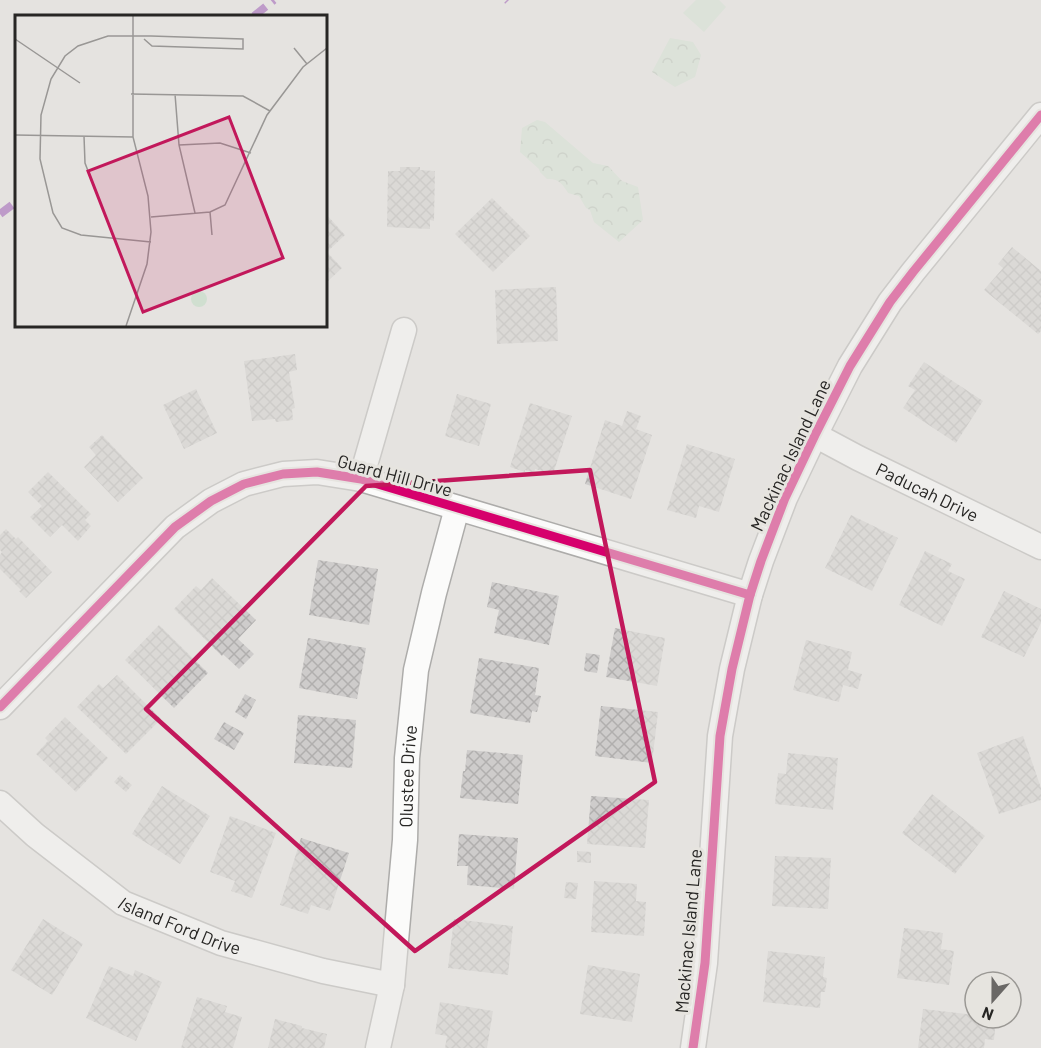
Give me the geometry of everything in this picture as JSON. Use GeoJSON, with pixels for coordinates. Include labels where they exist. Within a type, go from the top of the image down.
{"type":"FeatureCollection","features":[{"type":"Feature","properties":{"kind":"street","name":"Mackinac Island Lane"},"geometry":{"type":"LineString","coordinates":[[693,1048],[705,963],[720,736],[732,669],[750,595],[785,498],[814,435],[850,366],[890,302],[1041,115]]}},
{"type":"Feature","properties":{"kind":"street"},"geometry":{"type":"LineString","coordinates":[[361,479],[404,330]]}},
{"type":"Feature","properties":{"kind":"street","name":"Paducah Drive"},"geometry":{"type":"LineString","coordinates":[[814,435],[1041,547]]}},
{"type":"Feature","properties":{"kind":"street","name":"Guard Hill Drive"},"geometry":{"type":"LineString","coordinates":[[0,707],[175,527],[211,501],[244,484],[283,474],[317,472],[361,479],[750,595]]}},
{"type":"Feature","properties":{"kind":"street","name":"Olustee Drive"},"geometry":{"type":"LineString","coordinates":[[378,1048],[392,985],[405,840],[407,758],[416,670],[457,508]]}},
{"type":"Feature","properties":{"kind":"street","name":"Island Ford Drive"},"geometry":{"type":"LineString","coordinates":[[0,803],[35,835],[123,903],[220,943],[323,971],[392,985]]}},
{"type":"Feature","properties":{"kind":"highlighted area"},"geometry":{"type":"Polygon","coordinates":[[[590,470],[655,782],[415,951],[146,709],[366,486],[590,470]]]}},
{"type":"Feature","properties":{"kind":"green space"},"geometry":{"type":"Polygon","coordinates":[[[696,0],[719,0],[726,7],[704,32],[683,13],[696,0]]]}},
{"type":"Feature","properties":{"kind":"green space"},"geometry":{"type":"Polygon","coordinates":[[[670,38],[693,42],[701,55],[695,77],[675,87],[652,72],[670,38]]]}},
{"type":"Feature","properties":{"kind":"green space"},"geometry":{"type":"Polygon","coordinates":[[[537,120],[545,122],[593,163],[608,166],[622,181],[638,187],[643,220],[619,242],[594,222],[590,210],[586,208],[579,196],[568,193],[557,181],[547,179],[520,152],[522,128],[537,120]]]}},
{"type":"Feature","properties":{"kind":"building"},"geometry":{"type":"Polygon","coordinates":[[[400,167],[420,167],[420,170],[435,171],[434,221],[430,220],[430,229],[387,227],[388,171],[400,171],[400,167]]]}},
{"type":"Feature","properties":{"kind":"building"},"geometry":{"type":"Polygon","coordinates":[[[492,198],[530,236],[493,272],[455,234],[492,198]]]}},
{"type":"Feature","properties":{"kind":"building"},"geometry":{"type":"Polygon","coordinates":[[[327,215],[345,235],[327,252],[327,215]]]}},
{"type":"Feature","properties":{"kind":"building"},"geometry":{"type":"Polygon","coordinates":[[[1012,247],[1041,271],[1041,331],[1038,334],[984,290],[1003,268],[998,264],[1012,247]]]}},
{"type":"Feature","properties":{"kind":"building"},"geometry":{"type":"Polygon","coordinates":[[[327,252],[342,268],[327,282],[327,252]]]}},
{"type":"Feature","properties":{"kind":"building"},"geometry":{"type":"Polygon","coordinates":[[[556,287],[558,341],[497,344],[495,290],[556,287]]]}},
{"type":"Feature","properties":{"kind":"building"},"geometry":{"type":"Polygon","coordinates":[[[295,354],[297,370],[289,372],[295,408],[292,409],[293,420],[252,421],[244,361],[295,354]]]}},
{"type":"Feature","properties":{"kind":"building"},"geometry":{"type":"Polygon","coordinates":[[[924,362],[983,401],[956,443],[903,408],[915,390],[908,386],[924,362]]]}},
{"type":"Feature","properties":{"kind":"building"},"geometry":{"type":"Polygon","coordinates":[[[196,389],[217,433],[184,449],[163,405],[196,389]]]}},
{"type":"Feature","properties":{"kind":"building"},"geometry":{"type":"Polygon","coordinates":[[[457,394],[491,404],[479,446],[445,436],[457,394]]]}},
{"type":"Feature","properties":{"kind":"building"},"geometry":{"type":"Polygon","coordinates":[[[530,403],[572,416],[553,474],[535,469],[534,473],[525,470],[525,472],[510,467],[530,403]]]}},
{"type":"Feature","properties":{"kind":"building"},"geometry":{"type":"Polygon","coordinates":[[[627,411],[641,416],[636,429],[652,435],[631,499],[585,484],[605,420],[622,426],[627,411]]]}},
{"type":"Feature","properties":{"kind":"building"},"geometry":{"type":"Polygon","coordinates":[[[102,435],[143,478],[118,502],[84,467],[96,455],[89,447],[102,435]]]}},
{"type":"Feature","properties":{"kind":"building"},"geometry":{"type":"Polygon","coordinates":[[[687,444],[735,459],[719,512],[699,506],[696,518],[667,510],[687,444]]]}},
{"type":"Feature","properties":{"kind":"building"},"geometry":{"type":"Polygon","coordinates":[[[48,472],[91,514],[85,520],[91,526],[78,541],[62,525],[50,537],[30,517],[42,506],[28,492],[48,472]]]}},
{"type":"Feature","properties":{"kind":"building"},"geometry":{"type":"Polygon","coordinates":[[[851,515],[898,538],[872,591],[825,568],[851,515]]]}},
{"type":"Feature","properties":{"kind":"building"},"geometry":{"type":"Polygon","coordinates":[[[6,529],[16,539],[18,537],[52,572],[26,598],[0,569],[2,552],[0,535],[6,529]]]}},
{"type":"Feature","properties":{"kind":"building"},"geometry":{"type":"Polygon","coordinates":[[[925,551],[952,564],[948,571],[965,579],[942,626],[899,605],[925,551]]]}},
{"type":"Feature","properties":{"kind":"building"},"geometry":{"type":"Polygon","coordinates":[[[318,560],[378,569],[369,625],[309,615],[318,560]]]}},
{"type":"Feature","properties":{"kind":"building"},"geometry":{"type":"Polygon","coordinates":[[[212,578],[256,620],[238,639],[254,654],[239,669],[223,654],[222,656],[174,609],[196,586],[201,590],[212,578]]]}},
{"type":"Feature","properties":{"kind":"building"},"geometry":{"type":"Polygon","coordinates":[[[492,582],[559,596],[549,645],[494,633],[499,610],[487,607],[492,582]]]}},
{"type":"Feature","properties":{"kind":"building"},"geometry":{"type":"Polygon","coordinates":[[[1004,591],[1041,609],[1041,623],[1024,657],[981,637],[1004,591]]]}},
{"type":"Feature","properties":{"kind":"building"},"geometry":{"type":"Polygon","coordinates":[[[159,625],[208,673],[174,708],[125,660],[159,625]]]}},
{"type":"Feature","properties":{"kind":"building"},"geometry":{"type":"Polygon","coordinates":[[[615,628],[665,638],[657,686],[606,677],[615,628]]]}},
{"type":"Feature","properties":{"kind":"building"},"geometry":{"type":"Polygon","coordinates":[[[308,638],[366,648],[357,699],[299,688],[308,638]]]}},
{"type":"Feature","properties":{"kind":"building"},"geometry":{"type":"Polygon","coordinates":[[[806,640],[852,652],[848,670],[862,674],[858,689],[843,685],[839,702],[793,690],[806,640]]]}},
{"type":"Feature","properties":{"kind":"building"},"geometry":{"type":"Polygon","coordinates":[[[586,653],[600,655],[597,673],[584,671],[586,653]]]}},
{"type":"Feature","properties":{"kind":"building"},"geometry":{"type":"Polygon","coordinates":[[[479,658],[539,668],[535,695],[541,696],[537,712],[532,711],[530,723],[470,713],[479,658]]]}},
{"type":"Feature","properties":{"kind":"building"},"geometry":{"type":"Polygon","coordinates":[[[117,675],[161,719],[126,754],[77,707],[99,684],[103,688],[117,675]]]}},
{"type":"Feature","properties":{"kind":"building"},"geometry":{"type":"Polygon","coordinates":[[[245,694],[256,700],[246,719],[235,712],[245,694]]]}},
{"type":"Feature","properties":{"kind":"building"},"geometry":{"type":"Polygon","coordinates":[[[601,706],[658,712],[652,763],[595,756],[601,706]]]}},
{"type":"Feature","properties":{"kind":"building"},"geometry":{"type":"Polygon","coordinates":[[[298,715],[356,720],[352,768],[294,763],[298,715]]]}},
{"type":"Feature","properties":{"kind":"building"},"geometry":{"type":"Polygon","coordinates":[[[65,717],[108,758],[76,792],[36,754],[48,741],[45,738],[65,717]]]}},
{"type":"Feature","properties":{"kind":"building"},"geometry":{"type":"Polygon","coordinates":[[[224,722],[244,733],[234,750],[214,739],[224,722]]]}},
{"type":"Feature","properties":{"kind":"building"},"geometry":{"type":"Polygon","coordinates":[[[1023,736],[1041,788],[1041,800],[999,814],[977,753],[1023,736]]]}},
{"type":"Feature","properties":{"kind":"building"},"geometry":{"type":"Polygon","coordinates":[[[467,750],[523,755],[518,804],[460,798],[467,750]]]}},
{"type":"Feature","properties":{"kind":"building"},"geometry":{"type":"Polygon","coordinates":[[[788,753],[838,758],[833,810],[775,804],[778,773],[786,774],[788,753]]]}},
{"type":"Feature","properties":{"kind":"building"},"geometry":{"type":"Polygon","coordinates":[[[120,775],[132,785],[126,792],[114,782],[120,775]]]}},
{"type":"Feature","properties":{"kind":"building"},"geometry":{"type":"Polygon","coordinates":[[[162,786],[210,816],[180,864],[132,834],[162,786]]]}},
{"type":"Feature","properties":{"kind":"building"},"geometry":{"type":"Polygon","coordinates":[[[932,794],[985,836],[955,874],[902,833],[932,794]]]}},
{"type":"Feature","properties":{"kind":"building"},"geometry":{"type":"Polygon","coordinates":[[[591,796],[649,800],[645,848],[587,844],[591,796]]]}},
{"type":"Feature","properties":{"kind":"building"},"geometry":{"type":"Polygon","coordinates":[[[230,816],[276,833],[252,898],[231,891],[235,881],[210,872],[230,816]]]}},
{"type":"Feature","properties":{"kind":"building"},"geometry":{"type":"Polygon","coordinates":[[[459,834],[518,838],[514,889],[467,885],[468,866],[457,866],[459,834]]]}},
{"type":"Feature","properties":{"kind":"building"},"geometry":{"type":"Polygon","coordinates":[[[301,838],[349,853],[330,911],[311,905],[308,914],[280,905],[301,838]]]}},
{"type":"Feature","properties":{"kind":"building"},"geometry":{"type":"Polygon","coordinates":[[[577,851],[591,852],[591,863],[577,862],[577,851]]]}},
{"type":"Feature","properties":{"kind":"building"},"geometry":{"type":"Polygon","coordinates":[[[775,856],[831,858],[828,909],[772,906],[775,856]]]}},
{"type":"Feature","properties":{"kind":"building"},"geometry":{"type":"Polygon","coordinates":[[[594,881],[637,884],[636,901],[646,902],[644,936],[591,932],[594,881]]]}},
{"type":"Feature","properties":{"kind":"building"},"geometry":{"type":"Polygon","coordinates":[[[566,882],[578,883],[576,899],[564,898],[566,882]]]}},
{"type":"Feature","properties":{"kind":"building"},"geometry":{"type":"Polygon","coordinates":[[[43,919],[83,944],[52,995],[11,970],[43,919]]]}},
{"type":"Feature","properties":{"kind":"building"},"geometry":{"type":"Polygon","coordinates":[[[454,919],[513,926],[508,975],[448,968],[454,919]]]}},
{"type":"Feature","properties":{"kind":"building"},"geometry":{"type":"Polygon","coordinates":[[[904,928],[943,933],[941,949],[954,951],[949,985],[897,978],[904,928]]]}},
{"type":"Feature","properties":{"kind":"building"},"geometry":{"type":"Polygon","coordinates":[[[768,951],[825,957],[823,977],[827,978],[825,992],[821,992],[820,1008],[763,1002],[768,951]]]}},
{"type":"Feature","properties":{"kind":"building"},"geometry":{"type":"Polygon","coordinates":[[[588,965],[640,974],[632,1022],[580,1014],[588,965]]]}},
{"type":"Feature","properties":{"kind":"building"},"geometry":{"type":"Polygon","coordinates":[[[109,966],[133,976],[135,970],[162,982],[136,1041],[86,1018],[109,966]]]}},
{"type":"Feature","properties":{"kind":"building"},"geometry":{"type":"Polygon","coordinates":[[[197,997],[227,1006],[225,1012],[242,1017],[233,1048],[181,1048],[197,997]]]}},
{"type":"Feature","properties":{"kind":"building"},"geometry":{"type":"Polygon","coordinates":[[[440,1002],[493,1011],[487,1048],[445,1048],[447,1036],[435,1034],[440,1002]]]}},
{"type":"Feature","properties":{"kind":"building"},"geometry":{"type":"Polygon","coordinates":[[[923,1009],[963,1014],[963,1030],[995,1030],[994,1040],[985,1039],[984,1048],[918,1048],[923,1009]]]}},
{"type":"Feature","properties":{"kind":"building"},"geometry":{"type":"Polygon","coordinates":[[[275,1019],[327,1034],[324,1048],[268,1048],[275,1019]]]}},
{"type":"Feature","properties":{"kind":"marked path"},"geometry":{"type":"LineString","coordinates":[[255,15],[274,0]]}},
{"type":"Feature","properties":{"kind":"marked path"},"geometry":{"type":"LineString","coordinates":[[0,214],[15,203]]}},
{"type":"Feature","properties":{"kind":"cycle path"},"geometry":{"type":"LineString","coordinates":[[693,1048],[705,963],[720,736],[732,669],[750,595],[761,561],[785,498],[815,435],[850,366],[890,302],[1041,115]]}},
{"type":"Feature","properties":{"kind":"cycle path"},"geometry":{"type":"LineString","coordinates":[[0,707],[175,527],[211,501],[244,484],[283,474],[317,472],[361,479],[750,595]]}}]}
